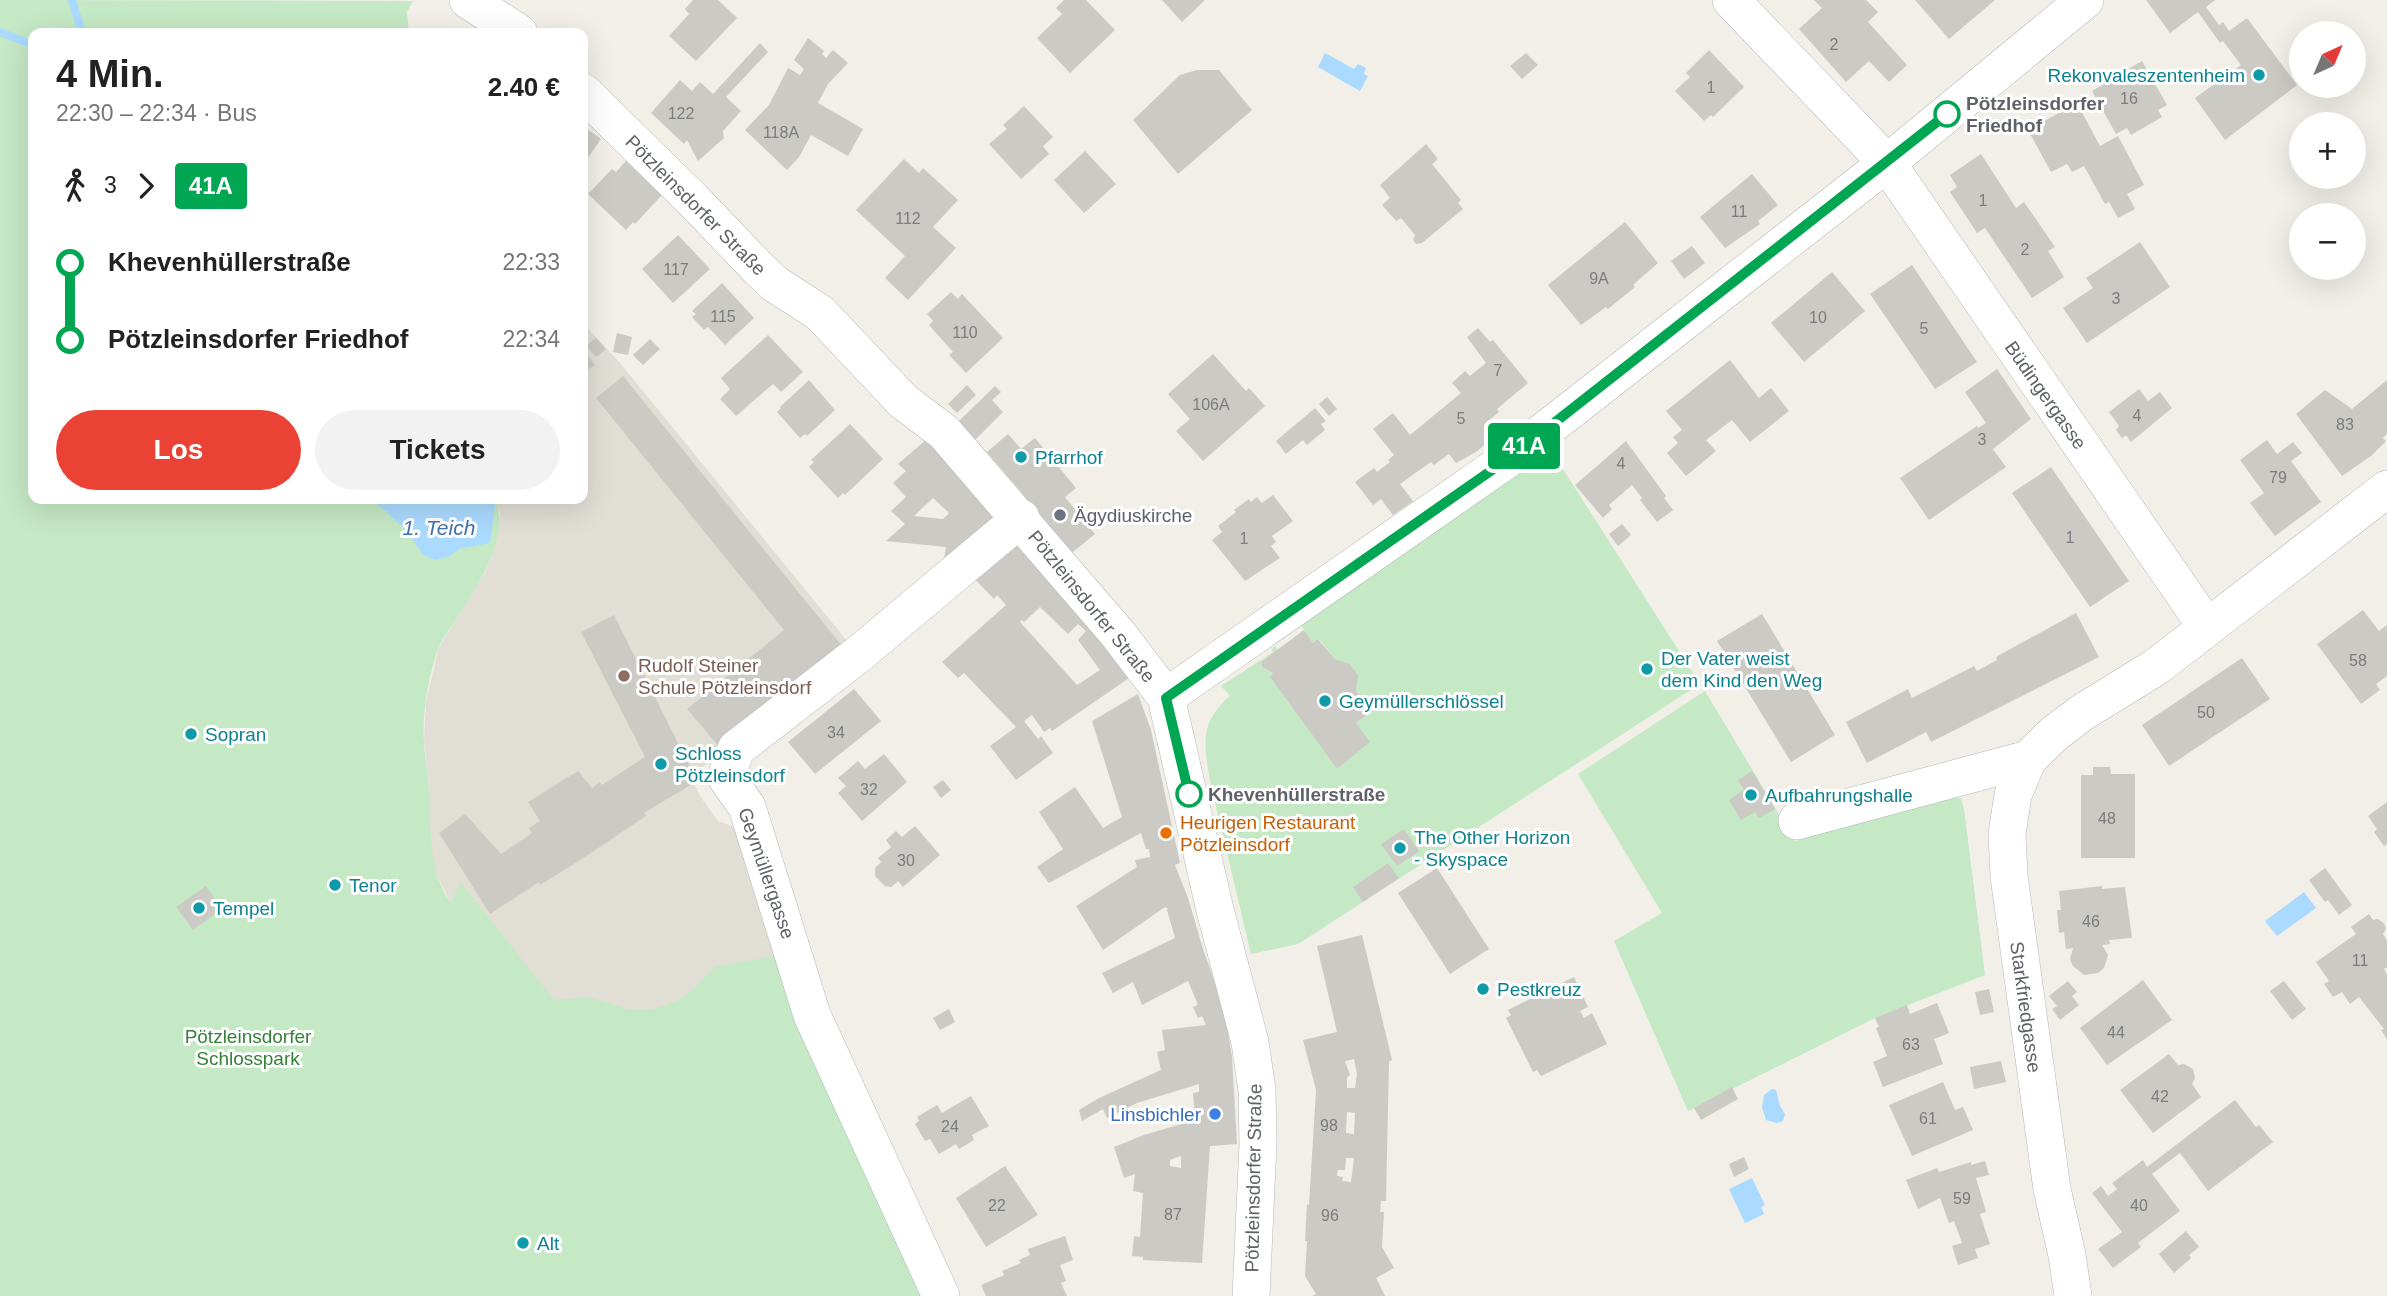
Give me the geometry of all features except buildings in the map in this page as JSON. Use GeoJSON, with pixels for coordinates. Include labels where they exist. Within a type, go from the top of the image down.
{"type":"FeatureCollection","features":[{"type":"Feature","properties":{"kind":"street"},"geometry":{"type":"LineString","coordinates":[[468,0],[511,28]]}},
{"type":"Feature","properties":{"kind":"street","name":"Büdingergasse"},"geometry":{"type":"LineString","coordinates":[[1731,0],[1887,163],[2206,626]]}},
{"type":"Feature","properties":{"kind":"street"},"geometry":{"type":"LineString","coordinates":[[1166,698],[1512,456],[1887,163],[2085,0]]}},
{"type":"Feature","properties":{"kind":"street","name":"Pötzleinsdorfer Straße"},"geometry":{"type":"LineString","coordinates":[[588,97],[759,269],[775,284],[820,313],[903,401],[944,432],[1118,634],[1166,698],[1215,910],[1250,1042],[1257,1090],[1258,1144],[1251,1296]]}},
{"type":"Feature","properties":{"kind":"street","name":"Starkfriedgasse"},"geometry":{"type":"LineString","coordinates":[[2073,1296],[2052,1189],[2008,876],[2007,834],[2013,795],[2028,759],[2054,733],[2156,667],[2387,489]]}},
{"type":"Feature","properties":{"kind":"street","name":"Geymüllergasse"},"geometry":{"type":"LineString","coordinates":[[941,1296],[812,1015],[747,807],[726,776],[736,749],[860,653],[1021,519]]}},
{"type":"Feature","properties":{"kind":"street","name":"Starkfriedgasse"},"geometry":{"type":"LineString","coordinates":[[1797,821],[2028,759]]}},
{"type":"Feature","properties":{"kind":"street","name":"Starkfriedgasse"},"geometry":{"type":"LineString","coordinates":[[2067,1255],[2091,1296]]}},
{"type":"Feature","properties":{"kind":"shaded area","name":"Rudolf Steiner Schule Pötzleinsdorf"},"geometry":{"type":"Polygon","coordinates":[[[588,328],[620,363],[853,648],[694,774],[697,781],[694,783],[700,796],[718,821],[735,827],[780,955],[672,1010],[580,1025],[451,905],[434,868],[429,837],[429,788],[424,741],[426,701],[439,647],[485,572],[494,550],[500,513],[497,504],[588,504],[588,328]]]}},
{"type":"Feature","properties":{"kind":"green space","name":"Pötzleinsdorfer Schlosspark"},"geometry":{"type":"Polygon","coordinates":[[[0,0],[413,1],[407,12],[409,28],[28,28],[28,504],[497,504],[499,531],[495,547],[481,578],[440,645],[426,696],[424,749],[431,836],[434,864],[444,891],[451,904],[460,882],[554,1000],[589,997],[627,1009],[654,1009],[679,1000],[692,991],[714,967],[780,955],[923,1296],[0,1296],[0,0]]]}},
{"type":"Feature","properties":{"kind":"green space"},"geometry":{"type":"Polygon","coordinates":[[[1547,444],[1700,684],[1298,944],[1251,954],[1206,755],[1208,725],[1230,696],[1221,686],[1273,652],[1275,646],[1278,650],[1261,661],[1262,667],[1273,673],[1270,677],[1337,769],[1369,742],[1356,723],[1372,711],[1356,691],[1357,674],[1350,664],[1335,659],[1319,639],[1313,643],[1301,625],[1547,444]]]}},
{"type":"Feature","properties":{"kind":"green space"},"geometry":{"type":"Polygon","coordinates":[[[1705,691],[1795,841],[1952,795],[1961,799],[1985,975],[1875,1018],[1688,1111],[1614,941],[1662,913],[1578,774],[1705,691]]]}},
{"type":"Feature","properties":{"kind":"water"},"geometry":{"type":"Polygon","coordinates":[[[1325,53],[1354,69],[1358,64],[1366,68],[1364,74],[1368,76],[1360,91],[1318,67],[1325,53]]]}},
{"type":"Feature","properties":{"kind":"water","name":"1. Teich"},"geometry":{"type":"Polygon","coordinates":[[[377,504],[495,505],[490,543],[459,549],[449,557],[435,560],[423,555],[407,531],[377,504]]]}},
{"type":"Feature","properties":{"kind":"water"},"geometry":{"type":"Polygon","coordinates":[[[2304,892],[2316,908],[2277,936],[2265,921],[2304,892]]]}},
{"type":"Feature","properties":{"kind":"water"},"geometry":{"type":"Polygon","coordinates":[[[1772,1089],[1776,1090],[1785,1114],[1783,1121],[1777,1123],[1766,1120],[1762,1107],[1764,1095],[1772,1089]]]}},
{"type":"Feature","properties":{"kind":"water"},"geometry":{"type":"Polygon","coordinates":[[[1752,1178],[1765,1205],[1761,1207],[1764,1214],[1745,1223],[1729,1189],[1752,1178]]]}},
{"type":"Feature","properties":{"kind":"waterway"},"geometry":{"type":"LineString","coordinates":[[72,0],[80,28]]}},
{"type":"Feature","properties":{"kind":"waterway"},"geometry":{"type":"LineString","coordinates":[[0,32],[28,43]]}},
{"type":"Feature","properties":{"kind":"bus line","name":"41A"},"geometry":{"type":"LineString","coordinates":[[1189,794],[1166,698],[1512,456],[1947,114]]}},
{"type":"Feature","properties":{"kind":"place","name":"Rekonvaleszentenheim"},"geometry":{"type":"Point","coordinates":[2259,75]}},
{"type":"Feature","properties":{"kind":"place","name":"Pötzleinsdorfer Friedhof"},"geometry":{"type":"Point","coordinates":[1947,114]}},
{"type":"Feature","properties":{"kind":"place","name":"Pfarrhof"},"geometry":{"type":"Point","coordinates":[1021,457]}},
{"type":"Feature","properties":{"kind":"place","name":"Ägydiuskirche"},"geometry":{"type":"Point","coordinates":[1060,515]}},
{"type":"Feature","properties":{"kind":"place","name":"Der Vater weist dem Kind den Weg"},"geometry":{"type":"Point","coordinates":[1647,669]}},
{"type":"Feature","properties":{"kind":"place","name":"Rudolf Steiner Schule Pötzleinsdorf"},"geometry":{"type":"Point","coordinates":[624,676]}},
{"type":"Feature","properties":{"kind":"place","name":"Geymüllerschlössel"},"geometry":{"type":"Point","coordinates":[1325,701]}},
{"type":"Feature","properties":{"kind":"place","name":"Sopran"},"geometry":{"type":"Point","coordinates":[191,734]}},
{"type":"Feature","properties":{"kind":"place","name":"Schloss Pötzleinsdorf"},"geometry":{"type":"Point","coordinates":[661,764]}},
{"type":"Feature","properties":{"kind":"place","name":"Khevenhüllerstraße"},"geometry":{"type":"Point","coordinates":[1189,794]}},
{"type":"Feature","properties":{"kind":"place","name":"Aufbahrungshalle"},"geometry":{"type":"Point","coordinates":[1751,795]}},
{"type":"Feature","properties":{"kind":"place","name":"Heurigen Restaurant Pötzleinsdorf"},"geometry":{"type":"Point","coordinates":[1166,833]}},
{"type":"Feature","properties":{"kind":"place","name":"The Other Horizon - Skyspace"},"geometry":{"type":"Point","coordinates":[1400,848]}},
{"type":"Feature","properties":{"kind":"place","name":"Tenor"},"geometry":{"type":"Point","coordinates":[335,885]}},
{"type":"Feature","properties":{"kind":"place","name":"Tempel"},"geometry":{"type":"Point","coordinates":[199,908]}},
{"type":"Feature","properties":{"kind":"place","name":"Pestkreuz"},"geometry":{"type":"Point","coordinates":[1483,989]}},
{"type":"Feature","properties":{"kind":"place","name":"Linsbichler"},"geometry":{"type":"Point","coordinates":[1215,1114]}},
{"type":"Feature","properties":{"kind":"place","name":"Alt"},"geometry":{"type":"Point","coordinates":[523,1243]}}]}
